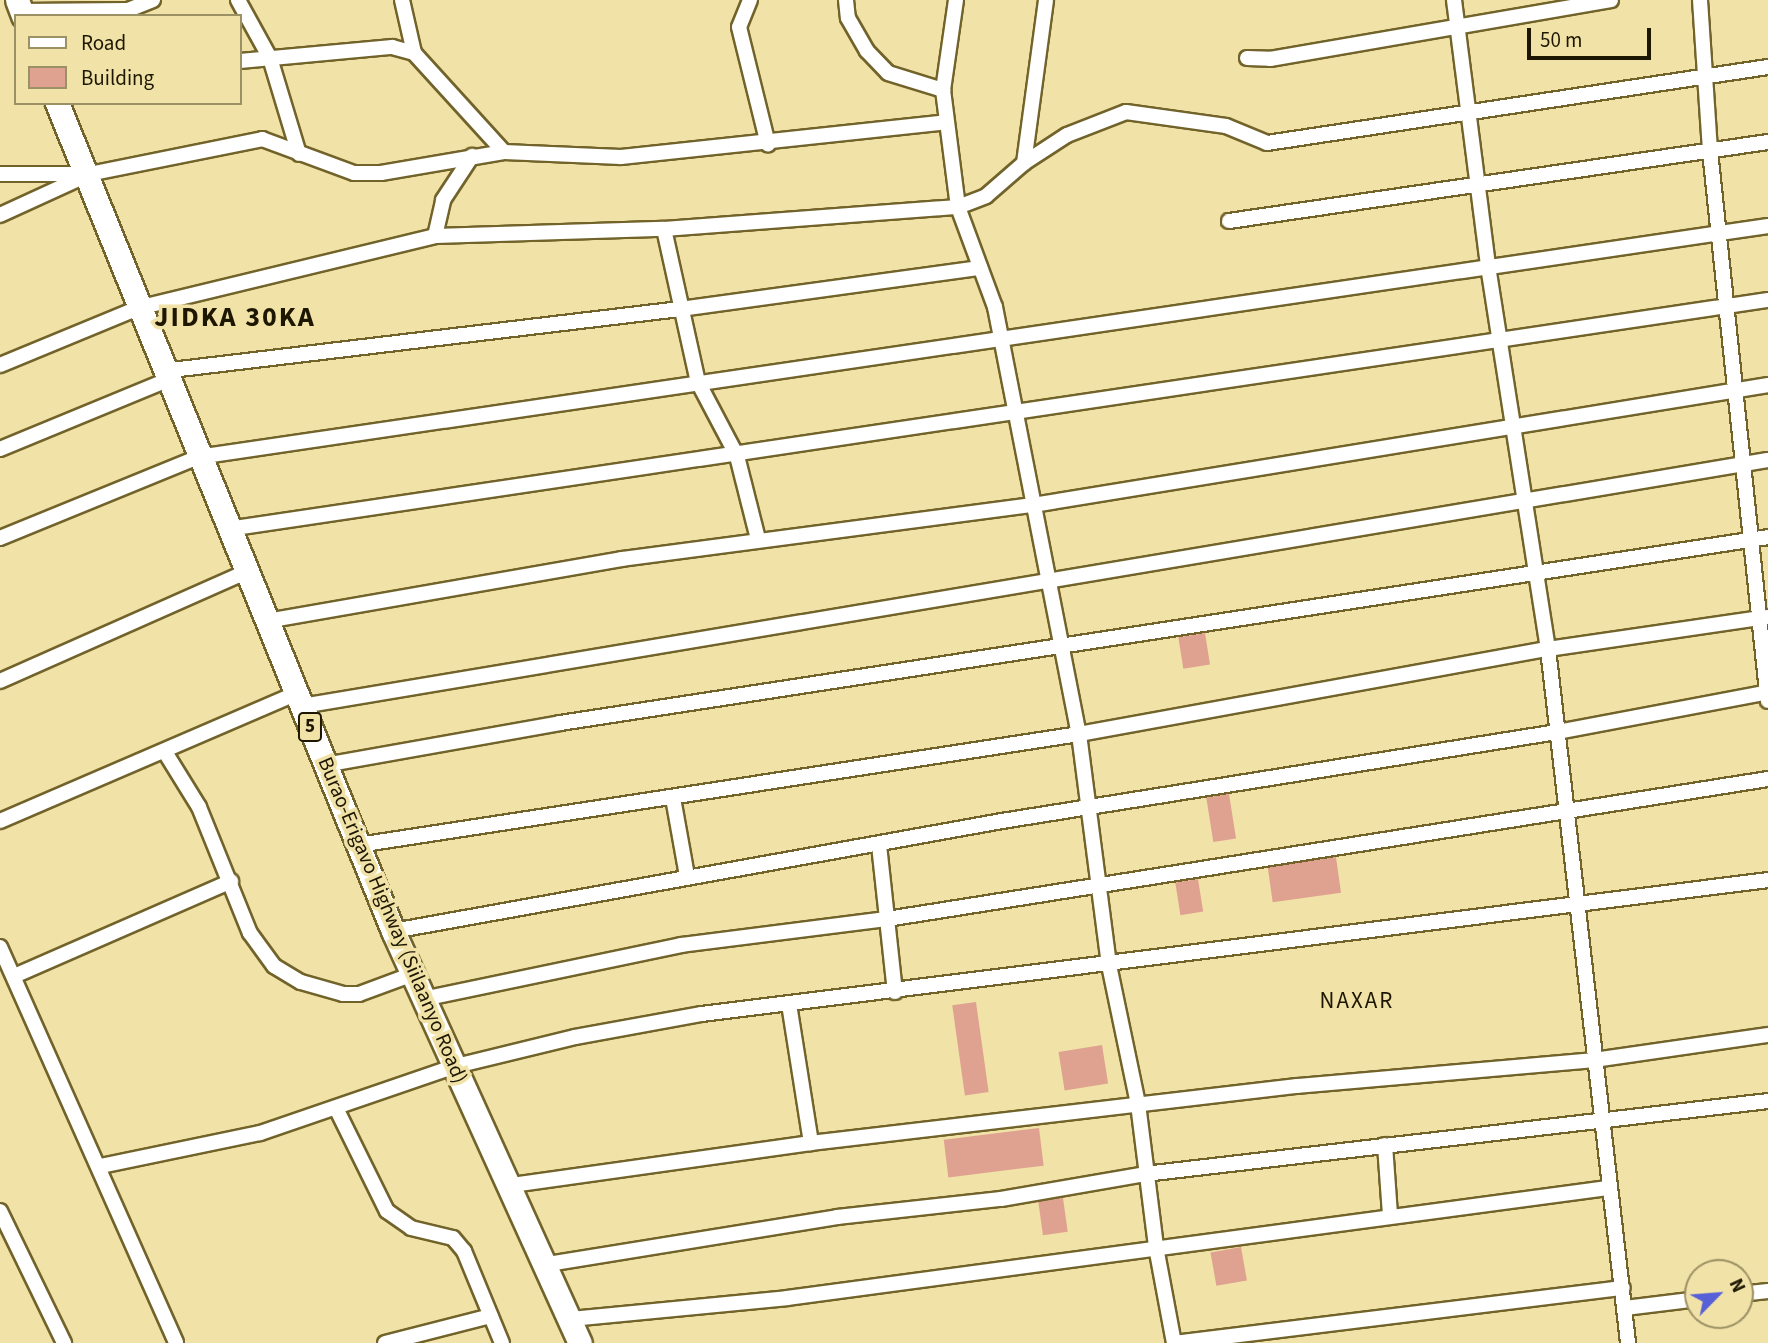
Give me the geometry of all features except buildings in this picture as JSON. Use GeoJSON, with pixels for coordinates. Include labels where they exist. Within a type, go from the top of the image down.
{"type":"FeatureCollection","features":[{"type":"Feature","properties":{"kind":"highway","name":"Burao-Erigavo Highway (Siilaanyo Road)"},"geometry":{"type":"LineString","coordinates":[[58,105],[89,174],[138,308],[393,931],[548,1264],[580,1343]]}},
{"type":"Feature","properties":{"kind":"street"},"geometry":{"type":"LineString","coordinates":[[21,9],[128,10],[153,0]]}},
{"type":"Feature","properties":{"kind":"street"},"geometry":{"type":"LineString","coordinates":[[238,0],[270,58],[299,154]]}},
{"type":"Feature","properties":{"kind":"street"},"geometry":{"type":"LineString","coordinates":[[402,0],[414,53],[504,152]]}},
{"type":"Feature","properties":{"kind":"street"},"geometry":{"type":"LineString","coordinates":[[750,0],[739,27],[768,144]]}},
{"type":"Feature","properties":{"kind":"street"},"geometry":{"type":"LineString","coordinates":[[846,0],[848,18],[867,51],[888,73],[943,90]]}},
{"type":"Feature","properties":{"kind":"street"},"geometry":{"type":"LineString","coordinates":[[956,0],[943,90],[958,207],[995,307],[1059,647],[1079,734],[1109,965],[1138,1104],[1145,1174],[1174,1343],[1623,1288]]}},
{"type":"Feature","properties":{"kind":"street"},"geometry":{"type":"LineString","coordinates":[[1024,163],[1046,0]]}},
{"type":"Feature","properties":{"kind":"street"},"geometry":{"type":"LineString","coordinates":[[1454,0],[1480,186],[1488,266],[1548,649],[1579,906],[1608,1188],[1628,1343]]}},
{"type":"Feature","properties":{"kind":"street"},"geometry":{"type":"LineString","coordinates":[[1247,58],[1270,59],[1611,0]]}},
{"type":"Feature","properties":{"kind":"street"},"geometry":{"type":"LineString","coordinates":[[393,931],[687,876],[1089,807],[1557,732],[1768,695],[1765,617],[1741,464],[1725,306],[1710,151],[1700,0]]}},
{"type":"Feature","properties":{"kind":"street"},"geometry":{"type":"LineString","coordinates":[[242,61],[392,47],[414,53]]}},
{"type":"Feature","properties":{"kind":"street"},"geometry":{"type":"LineString","coordinates":[[0,365],[138,308],[435,236],[664,229],[958,207],[986,196],[1024,163],[1067,135],[1126,112],[1226,127],[1267,143],[1768,67]]}},
{"type":"Feature","properties":{"kind":"street"},"geometry":{"type":"LineString","coordinates":[[0,174],[89,174],[262,139],[354,173],[381,173],[504,152],[621,157],[768,144],[888,125],[946,122]]}},
{"type":"Feature","properties":{"kind":"street"},"geometry":{"type":"LineString","coordinates":[[1229,221],[1768,142]]}},
{"type":"Feature","properties":{"kind":"street"},"geometry":{"type":"LineString","coordinates":[[435,236],[443,200],[472,156]]}},
{"type":"Feature","properties":{"kind":"street"},"geometry":{"type":"LineString","coordinates":[[0,215],[89,174]]}},
{"type":"Feature","properties":{"kind":"street"},"geometry":{"type":"LineString","coordinates":[[0,538],[198,457],[1001,338],[1194,314],[1488,266],[1768,226]]}},
{"type":"Feature","properties":{"kind":"street"},"geometry":{"type":"LineString","coordinates":[[664,229],[698,382],[737,456],[758,540]]}},
{"type":"Feature","properties":{"kind":"street"},"geometry":{"type":"LineString","coordinates":[[0,449],[165,375],[980,268]]}},
{"type":"Feature","properties":{"kind":"street"},"geometry":{"type":"LineString","coordinates":[[228,530],[737,456],[1016,410],[1768,300]]}},
{"type":"Feature","properties":{"kind":"street"},"geometry":{"type":"LineString","coordinates":[[267,621],[460,585],[758,540],[1033,505],[1768,385]]}},
{"type":"Feature","properties":{"kind":"street"},"geometry":{"type":"LineString","coordinates":[[0,821],[299,700],[1047,583],[1768,460]]}},
{"type":"Feature","properties":{"kind":"street"},"geometry":{"type":"LineString","coordinates":[[326,765],[561,723],[1768,537]]}},
{"type":"Feature","properties":{"kind":"street"},"geometry":{"type":"LineString","coordinates":[[0,681],[246,572]]}},
{"type":"Feature","properties":{"kind":"street"},"geometry":{"type":"LineString","coordinates":[[358,845],[1079,734],[1548,649],[1765,617]]}},
{"type":"Feature","properties":{"kind":"street"},"geometry":{"type":"LineString","coordinates":[[165,752],[199,807],[260,952],[301,982],[359,994],[413,974]]}},
{"type":"Feature","properties":{"kind":"street"},"geometry":{"type":"LineString","coordinates":[[424,999],[681,945],[887,919],[1768,779]]}},
{"type":"Feature","properties":{"kind":"street"},"geometry":{"type":"LineString","coordinates":[[673,798],[687,876]]}},
{"type":"Feature","properties":{"kind":"street"},"geometry":{"type":"LineString","coordinates":[[879,845],[895,992]]}},
{"type":"Feature","properties":{"kind":"street"},"geometry":{"type":"LineString","coordinates":[[100,1166],[260,1133],[456,1066],[575,1037],[789,1004],[1768,880]]}},
{"type":"Feature","properties":{"kind":"street"},"geometry":{"type":"LineString","coordinates":[[14,976],[231,881]]}},
{"type":"Feature","properties":{"kind":"street"},"geometry":{"type":"LineString","coordinates":[[0,947],[100,1166],[176,1343]]}},
{"type":"Feature","properties":{"kind":"street"},"geometry":{"type":"LineString","coordinates":[[789,1004],[811,1143]]}},
{"type":"Feature","properties":{"kind":"street"},"geometry":{"type":"LineString","coordinates":[[512,1185],[811,1143],[1138,1104],[1594,1060],[1768,1035]]}},
{"type":"Feature","properties":{"kind":"street"},"geometry":{"type":"LineString","coordinates":[[548,1264],[824,1219],[1001,1199],[1145,1174],[1768,1101]]}},
{"type":"Feature","properties":{"kind":"street"},"geometry":{"type":"LineString","coordinates":[[336,1108],[387,1211],[411,1228],[453,1238],[464,1251],[502,1343]]}},
{"type":"Feature","properties":{"kind":"street"},"geometry":{"type":"LineString","coordinates":[[1385,1145],[1390,1215]]}},
{"type":"Feature","properties":{"kind":"street"},"geometry":{"type":"LineString","coordinates":[[570,1319],[787,1298],[1390,1215],[1608,1188]]}},
{"type":"Feature","properties":{"kind":"street"},"geometry":{"type":"LineString","coordinates":[[0,1211],[64,1343]]}},
{"type":"Feature","properties":{"kind":"street"},"geometry":{"type":"LineString","coordinates":[[1625,1308],[1684,1301]]}},
{"type":"Feature","properties":{"kind":"street"},"geometry":{"type":"LineString","coordinates":[[385,1343],[491,1316]]}},
{"type":"Feature","properties":{"kind":"district","name":"JIDKA 30KA"},"geometry":{"type":"Point","coordinates":[235,317]}},
{"type":"Feature","properties":{"kind":"district","name":"NAXAR"},"geometry":{"type":"Point","coordinates":[1357,1001]}}]}
